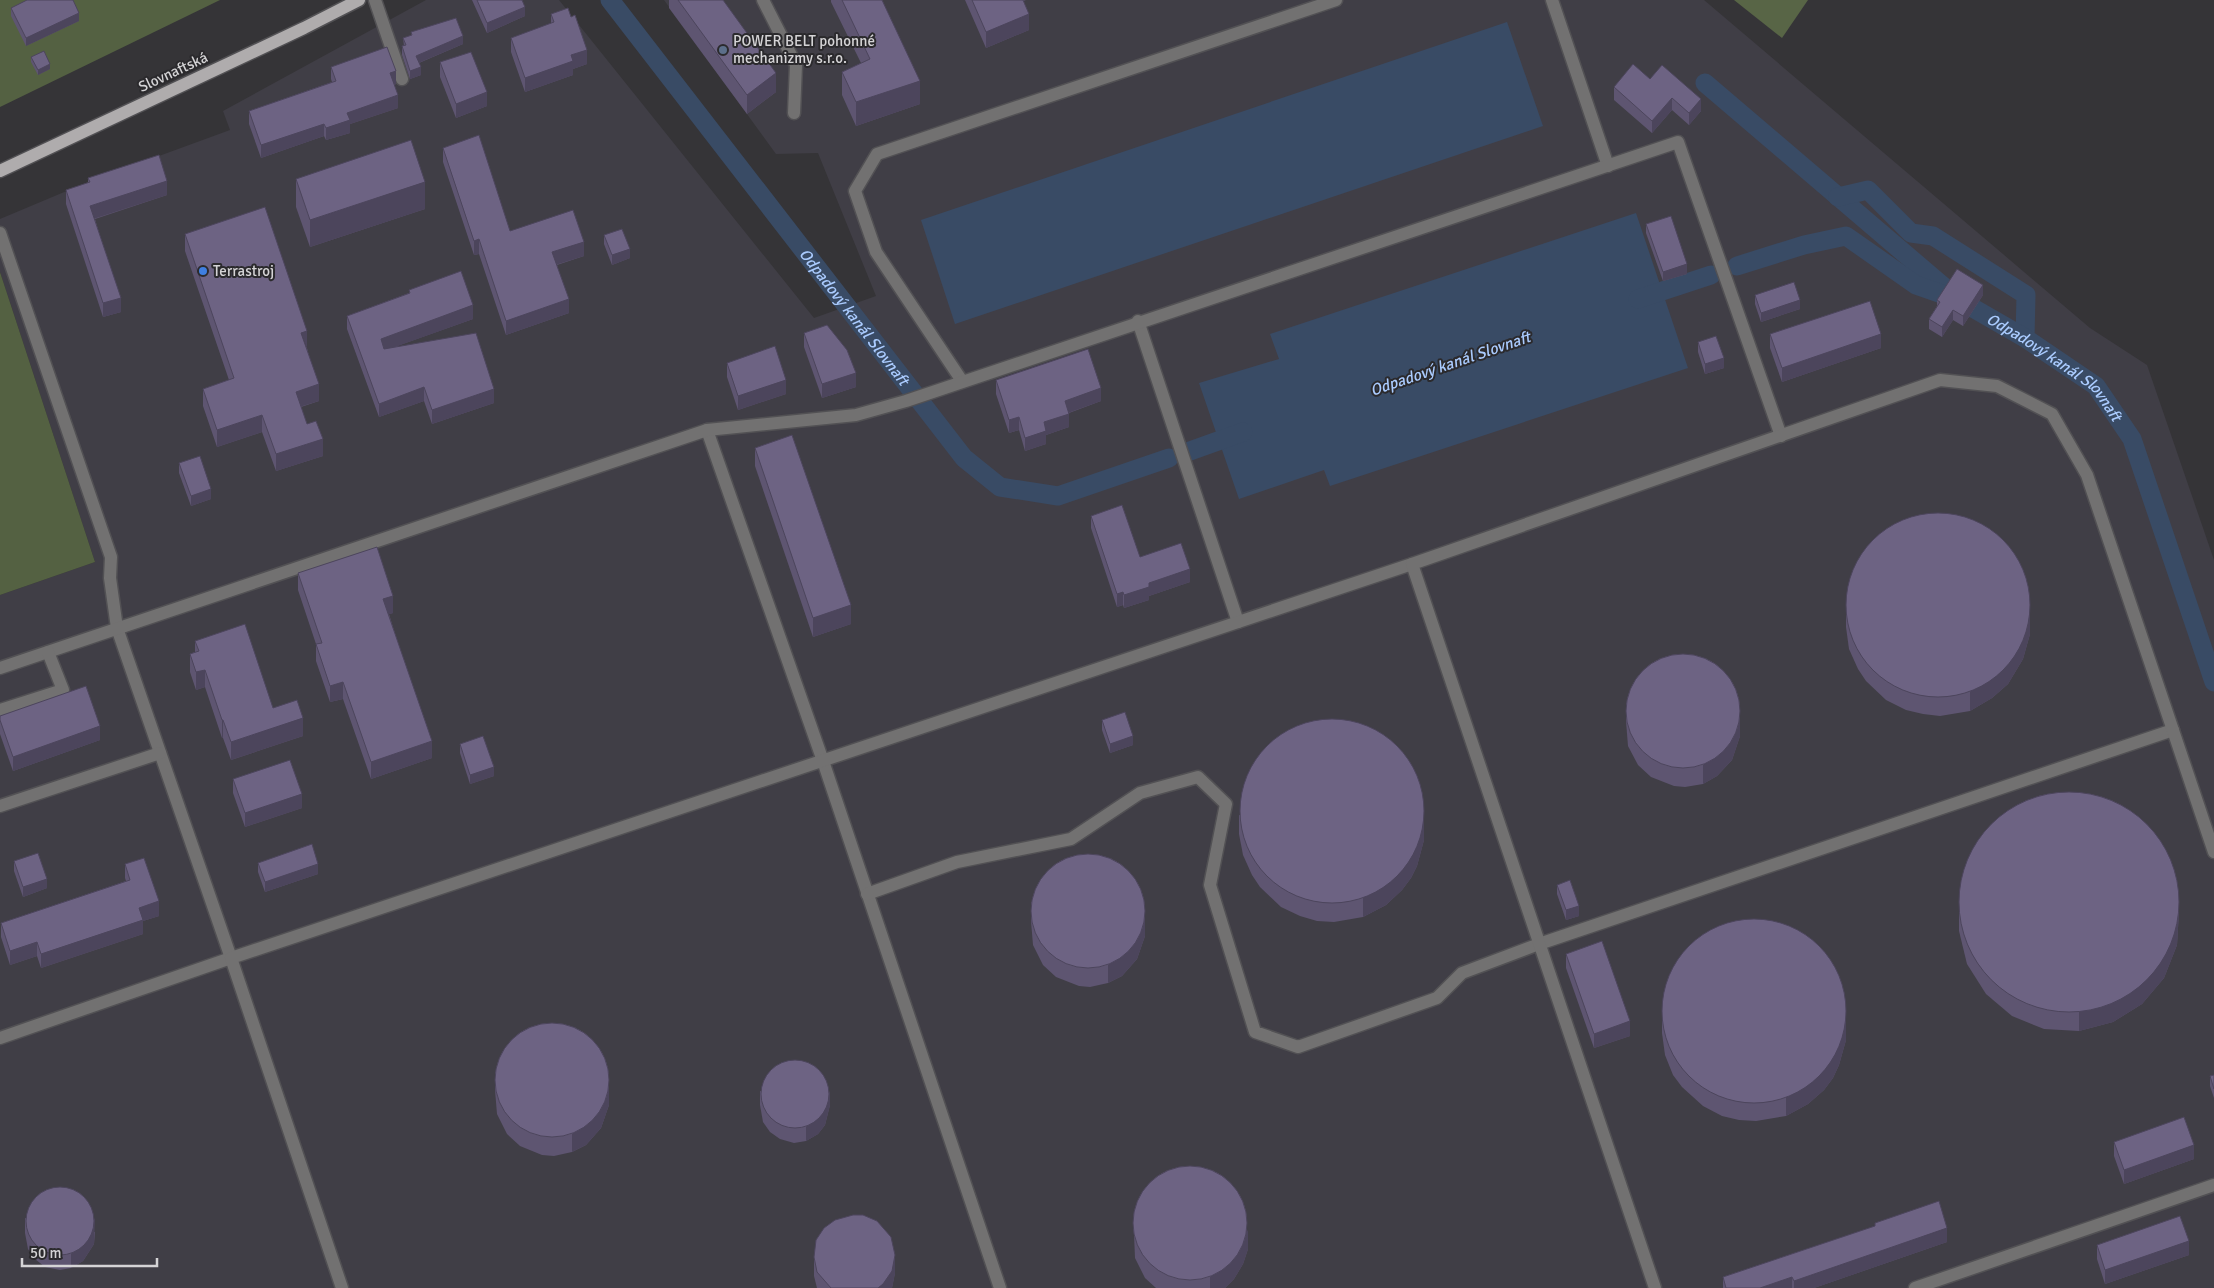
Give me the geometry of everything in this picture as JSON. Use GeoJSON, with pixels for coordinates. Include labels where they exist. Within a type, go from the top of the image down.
{"type":"FeatureCollection","features":[{"type":"Feature","properties":{"kind":"main road","name":"Slovnaftská"},"geometry":{"type":"LineString","coordinates":[[0,171],[304,28],[358,0]]}},
{"type":"Feature","properties":{"kind":"lane"},"geometry":{"type":"LineString","coordinates":[[375,0],[402,79]]}},
{"type":"Feature","properties":{"kind":"lane"},"geometry":{"type":"LineString","coordinates":[[763,0],[796,65],[794,113]]}},
{"type":"Feature","properties":{"kind":"lane"},"geometry":{"type":"LineString","coordinates":[[962,381],[876,252],[855,191],[877,154],[1336,0]]}},
{"type":"Feature","properties":{"kind":"lane"},"geometry":{"type":"LineString","coordinates":[[1552,0],[1608,166]]}},
{"type":"Feature","properties":{"kind":"lane"},"geometry":{"type":"LineString","coordinates":[[0,668],[707,430],[856,415],[906,401],[1138,321],[1678,142],[1781,436]]}},
{"type":"Feature","properties":{"kind":"lane"},"geometry":{"type":"LineString","coordinates":[[0,233],[111,557],[110,578],[117,628],[342,1288]]}},
{"type":"Feature","properties":{"kind":"lane"},"geometry":{"type":"LineString","coordinates":[[1138,321],[1238,622]]}},
{"type":"Feature","properties":{"kind":"lane"},"geometry":{"type":"LineString","coordinates":[[0,1038],[231,958],[1412,564],[1940,380],[1997,386],[2052,414],[2087,475],[2214,852]]}},
{"type":"Feature","properties":{"kind":"lane"},"geometry":{"type":"LineString","coordinates":[[707,430],[822,761],[1000,1288]]}},
{"type":"Feature","properties":{"kind":"lane"},"geometry":{"type":"LineString","coordinates":[[1412,564],[1655,1288]]}},
{"type":"Feature","properties":{"kind":"lane"},"geometry":{"type":"LineString","coordinates":[[0,710],[63,690],[48,652]]}},
{"type":"Feature","properties":{"kind":"lane"},"geometry":{"type":"LineString","coordinates":[[867,894],[957,862],[1071,839],[1140,793],[1198,777],[1226,804],[1210,884],[1255,1032],[1298,1047],[1437,998],[1462,973],[1540,944],[2173,730]]}},
{"type":"Feature","properties":{"kind":"lane"},"geometry":{"type":"LineString","coordinates":[[0,806],[160,752]]}},
{"type":"Feature","properties":{"kind":"lane"},"geometry":{"type":"LineString","coordinates":[[1915,1288],[2214,1185]]}},
{"type":"Feature","properties":{"kind":"shaded area"},"geometry":{"type":"Polygon","coordinates":[[[426,0],[559,0],[814,318],[876,296],[818,153],[776,154],[664,0],[1704,0],[2090,328],[2147,365],[2214,560],[2214,1288],[0,1288],[0,595],[95,562],[0,272],[0,219],[88,182],[230,130],[223,111],[426,0]]]}},
{"type":"Feature","properties":{"kind":"green space"},"geometry":{"type":"Polygon","coordinates":[[[0,0],[220,0],[0,107],[0,0]]]}},
{"type":"Feature","properties":{"kind":"green space"},"geometry":{"type":"Polygon","coordinates":[[[1734,0],[1808,0],[1782,38],[1734,0]]]}},
{"type":"Feature","properties":{"kind":"green space"},"geometry":{"type":"Polygon","coordinates":[[[0,272],[95,562],[0,595],[0,272]]]}},
{"type":"Feature","properties":{"kind":"water"},"geometry":{"type":"Polygon","coordinates":[[[1507,22],[1543,126],[955,324],[921,220],[1507,22]]]}},
{"type":"Feature","properties":{"kind":"water"},"geometry":{"type":"Polygon","coordinates":[[[1636,213],[1688,368],[1330,486],[1324,470],[1239,499],[1199,383],[1279,359],[1270,334],[1636,213]]]}},
{"type":"Feature","properties":{"kind":"building"},"geometry":{"type":"Polygon","coordinates":[[[27,0],[73,0],[79,13],[26,38],[11,8],[27,0]]]}},
{"type":"Feature","properties":{"kind":"building"},"geometry":{"type":"Polygon","coordinates":[[[477,0],[522,0],[525,7],[487,23],[477,0]]]}},
{"type":"Feature","properties":{"kind":"building"},"geometry":{"type":"Polygon","coordinates":[[[678,0],[723,0],[776,73],[747,95],[678,0]]]}},
{"type":"Feature","properties":{"kind":"building"},"geometry":{"type":"Polygon","coordinates":[[[842,0],[882,0],[920,81],[856,102],[842,72],[870,59],[842,0]]]}},
{"type":"Feature","properties":{"kind":"building"},"geometry":{"type":"Polygon","coordinates":[[[972,0],[1023,0],[1029,14],[986,32],[972,0]]]}},
{"type":"Feature","properties":{"kind":"building"},"geometry":{"type":"Polygon","coordinates":[[[568,8],[571,17],[575,15],[587,50],[571,55],[573,61],[525,78],[511,38],[554,22],[551,14],[568,8]]]}},
{"type":"Feature","properties":{"kind":"building"},"geometry":{"type":"Polygon","coordinates":[[[456,18],[463,36],[416,56],[421,67],[410,71],[402,46],[406,45],[403,38],[412,35],[411,32],[456,18]]]}},
{"type":"Feature","properties":{"kind":"building"},"geometry":{"type":"Polygon","coordinates":[[[387,47],[396,71],[390,73],[398,95],[347,113],[350,120],[326,128],[324,124],[261,145],[249,111],[336,81],[331,67],[387,47]]]}},
{"type":"Feature","properties":{"kind":"building"},"geometry":{"type":"Polygon","coordinates":[[[44,51],[50,64],[38,70],[31,57],[44,51]]]}},
{"type":"Feature","properties":{"kind":"building"},"geometry":{"type":"Polygon","coordinates":[[[471,52],[487,92],[456,104],[440,62],[471,52]]]}},
{"type":"Feature","properties":{"kind":"building"},"geometry":{"type":"Polygon","coordinates":[[[1633,64],[1650,79],[1662,65],[1701,99],[1689,113],[1672,98],[1652,121],[1614,87],[1633,64]]]}},
{"type":"Feature","properties":{"kind":"building"},"geometry":{"type":"Polygon","coordinates":[[[479,135],[510,231],[573,210],[584,242],[552,252],[569,299],[506,321],[479,239],[474,241],[443,148],[479,135]]]}},
{"type":"Feature","properties":{"kind":"building"},"geometry":{"type":"Polygon","coordinates":[[[411,140],[425,182],[310,220],[296,179],[411,140]]]}},
{"type":"Feature","properties":{"kind":"building"},"geometry":{"type":"Polygon","coordinates":[[[159,155],[167,181],[90,206],[121,298],[103,303],[66,190],[90,182],[88,178],[159,155]]]}},
{"type":"Feature","properties":{"kind":"building"},"geometry":{"type":"Polygon","coordinates":[[[265,207],[307,331],[301,333],[319,384],[296,392],[307,424],[316,421],[323,439],[276,454],[262,415],[217,430],[203,389],[234,378],[185,234],[265,207]]]}},
{"type":"Feature","properties":{"kind":"building"},"geometry":{"type":"Polygon","coordinates":[[[1671,216],[1687,264],[1663,272],[1646,224],[1671,216]]]}},
{"type":"Feature","properties":{"kind":"building"},"geometry":{"type":"Polygon","coordinates":[[[622,229],[630,249],[612,255],[604,235],[622,229]]]}},
{"type":"Feature","properties":{"kind":"building"},"geometry":{"type":"Polygon","coordinates":[[[1957,269],[1983,285],[1963,316],[1953,310],[1942,327],[1929,319],[1940,302],[1937,300],[1957,269]]]}},
{"type":"Feature","properties":{"kind":"building"},"geometry":{"type":"Polygon","coordinates":[[[461,271],[473,305],[381,339],[384,349],[476,333],[494,389],[432,410],[424,387],[379,404],[347,316],[410,293],[409,290],[461,271]]]}},
{"type":"Feature","properties":{"kind":"building"},"geometry":{"type":"Polygon","coordinates":[[[1794,282],[1800,300],[1761,313],[1755,295],[1794,282]]]}},
{"type":"Feature","properties":{"kind":"building"},"geometry":{"type":"Polygon","coordinates":[[[1870,301],[1881,334],[1782,368],[1770,334],[1870,301]]]}},
{"type":"Feature","properties":{"kind":"building"},"geometry":{"type":"Polygon","coordinates":[[[827,325],[847,350],[856,373],[822,384],[804,333],[827,325]]]}},
{"type":"Feature","properties":{"kind":"building"},"geometry":{"type":"Polygon","coordinates":[[[1716,336],[1724,358],[1705,364],[1698,342],[1716,336]]]}},
{"type":"Feature","properties":{"kind":"building"},"geometry":{"type":"Polygon","coordinates":[[[775,346],[786,380],[738,396],[727,363],[775,346]]]}},
{"type":"Feature","properties":{"kind":"building"},"geometry":{"type":"Polygon","coordinates":[[[1088,349],[1101,388],[1065,401],[1069,414],[1044,422],[1046,431],[1025,438],[1019,417],[1009,420],[996,380],[1088,349]]]}},
{"type":"Feature","properties":{"kind":"building"},"geometry":{"type":"Polygon","coordinates":[[[792,435],[851,605],[813,618],[755,448],[792,435]]]}},
{"type":"Feature","properties":{"kind":"building"},"geometry":{"type":"Polygon","coordinates":[[[200,456],[211,489],[191,496],[179,463],[200,456]]]}},
{"type":"Feature","properties":{"kind":"building"},"geometry":{"type":"Polygon","coordinates":[[[1122,505],[1140,557],[1181,543],[1190,569],[1149,583],[1149,587],[1124,595],[1123,592],[1117,594],[1091,516],[1122,505]]]}},
{"type":"Feature","properties":{"kind":"building"},"geometry":{"type":"Polygon","coordinates":[[[1938,513],[1956,515],[1973,520],[2003,540],[2023,570],[2028,587],[2030,605],[2028,623],[2023,640],[2003,670],[1973,690],[1956,695],[1938,697],[1920,695],[1903,690],[1873,670],[1853,640],[1848,623],[1846,605],[1848,587],[1853,570],[1873,540],[1903,520],[1920,515],[1938,513]]]}},
{"type":"Feature","properties":{"kind":"building"},"geometry":{"type":"Polygon","coordinates":[[[377,547],[393,596],[383,599],[432,741],[371,762],[343,682],[330,686],[316,644],[322,643],[298,573],[377,547]]]}},
{"type":"Feature","properties":{"kind":"building"},"geometry":{"type":"Polygon","coordinates":[[[245,624],[273,708],[297,700],[303,718],[231,742],[205,670],[196,672],[190,654],[199,651],[195,641],[245,624]]]}},
{"type":"Feature","properties":{"kind":"building"},"geometry":{"type":"Polygon","coordinates":[[[1683,654],[1705,659],[1723,671],[1735,689],[1740,711],[1735,733],[1723,751],[1705,763],[1683,768],[1661,763],[1643,751],[1631,733],[1626,711],[1631,689],[1643,671],[1661,659],[1683,654]]]}},
{"type":"Feature","properties":{"kind":"building"},"geometry":{"type":"Polygon","coordinates":[[[86,686],[100,726],[13,757],[0,716],[86,686]]]}},
{"type":"Feature","properties":{"kind":"building"},"geometry":{"type":"Polygon","coordinates":[[[1125,712],[1133,736],[1110,744],[1102,720],[1125,712]]]}},
{"type":"Feature","properties":{"kind":"building"},"geometry":{"type":"Polygon","coordinates":[[[1332,719],[1350,721],[1367,726],[1397,746],[1417,776],[1422,793],[1424,811],[1422,829],[1417,846],[1397,876],[1367,896],[1350,901],[1332,903],[1314,901],[1297,896],[1267,876],[1247,846],[1242,829],[1240,811],[1242,793],[1247,776],[1267,746],[1297,726],[1314,721],[1332,719]]]}},
{"type":"Feature","properties":{"kind":"building"},"geometry":{"type":"Polygon","coordinates":[[[483,736],[494,767],[470,775],[460,744],[483,736]]]}},
{"type":"Feature","properties":{"kind":"building"},"geometry":{"type":"Polygon","coordinates":[[[290,760],[302,794],[245,813],[233,779],[290,760]]]}},
{"type":"Feature","properties":{"kind":"building"},"geometry":{"type":"Polygon","coordinates":[[[2069,792],[2090,794],[2121,805],[2147,824],[2166,850],[2177,881],[2179,902],[2177,923],[2166,954],[2147,980],[2121,999],[2090,1010],[2069,1012],[2048,1010],[2017,999],[1991,980],[1972,954],[1961,923],[1959,902],[1961,881],[1972,850],[1991,824],[2017,805],[2048,794],[2069,792]]]}},
{"type":"Feature","properties":{"kind":"building"},"geometry":{"type":"Polygon","coordinates":[[[312,844],[318,864],[265,882],[258,863],[312,844]]]}},
{"type":"Feature","properties":{"kind":"building"},"geometry":{"type":"Polygon","coordinates":[[[38,853],[47,879],[23,887],[14,861],[38,853]]]}},
{"type":"Feature","properties":{"kind":"building"},"geometry":{"type":"Polygon","coordinates":[[[1088,854],[1110,859],[1128,871],[1140,889],[1145,911],[1140,933],[1128,951],[1110,963],[1088,968],[1066,963],[1048,951],[1036,933],[1031,911],[1036,889],[1048,871],[1066,859],[1088,854]]]}},
{"type":"Feature","properties":{"kind":"building"},"geometry":{"type":"Polygon","coordinates":[[[144,858],[159,901],[139,908],[143,920],[41,954],[37,942],[10,951],[1,923],[130,880],[125,864],[144,858]]]}},
{"type":"Feature","properties":{"kind":"building"},"geometry":{"type":"Polygon","coordinates":[[[1570,880],[1579,906],[1566,910],[1557,885],[1570,880]]]}},
{"type":"Feature","properties":{"kind":"building"},"geometry":{"type":"Polygon","coordinates":[[[1754,919],[1772,921],[1789,926],[1819,946],[1839,976],[1844,993],[1846,1011],[1844,1029],[1839,1046],[1819,1076],[1789,1096],[1772,1101],[1754,1103],[1736,1101],[1719,1096],[1689,1076],[1669,1046],[1664,1029],[1662,1011],[1664,993],[1669,976],[1689,946],[1719,926],[1736,921],[1754,919]]]}},
{"type":"Feature","properties":{"kind":"building"},"geometry":{"type":"Polygon","coordinates":[[[1602,941],[1630,1021],[1594,1034],[1566,954],[1602,941]]]}},
{"type":"Feature","properties":{"kind":"building"},"geometry":{"type":"Polygon","coordinates":[[[552,1023],[574,1027],[592,1040],[605,1058],[609,1080],[605,1102],[592,1120],[574,1133],[552,1137],[530,1133],[512,1120],[499,1102],[495,1080],[499,1058],[512,1040],[530,1027],[552,1023]]]}},
{"type":"Feature","properties":{"kind":"building"},"geometry":{"type":"Polygon","coordinates":[[[788,1060],[802,1060],[814,1065],[824,1075],[829,1087],[829,1101],[824,1113],[814,1123],[802,1128],[788,1128],[776,1123],[766,1113],[761,1101],[761,1087],[766,1075],[776,1065],[788,1060]]]}},
{"type":"Feature","properties":{"kind":"building"},"geometry":{"type":"Polygon","coordinates":[[[2214,1075],[2214,1089],[2210,1076],[2214,1075]]]}},
{"type":"Feature","properties":{"kind":"building"},"geometry":{"type":"Polygon","coordinates":[[[2184,1117],[2194,1145],[2124,1170],[2114,1142],[2184,1117]]]}},
{"type":"Feature","properties":{"kind":"building"},"geometry":{"type":"Polygon","coordinates":[[[1190,1166],[1212,1170],[1230,1183],[1243,1201],[1247,1223],[1243,1245],[1230,1263],[1212,1276],[1190,1280],[1168,1276],[1150,1263],[1137,1245],[1133,1223],[1137,1201],[1150,1183],[1168,1170],[1190,1166]]]}},
{"type":"Feature","properties":{"kind":"building"},"geometry":{"type":"Polygon","coordinates":[[[53,1187],[67,1187],[79,1192],[89,1202],[94,1214],[94,1228],[89,1240],[79,1250],[67,1255],[53,1255],[41,1250],[31,1240],[26,1228],[26,1214],[31,1202],[41,1192],[53,1187]]]}},
{"type":"Feature","properties":{"kind":"building"},"geometry":{"type":"Polygon","coordinates":[[[1939,1201],[1947,1228],[1794,1281],[1792,1277],[1760,1288],[1726,1288],[1723,1277],[1875,1226],[1875,1223],[1939,1201]]]}},
{"type":"Feature","properties":{"kind":"building"},"geometry":{"type":"Polygon","coordinates":[[[853,1215],[863,1215],[877,1221],[891,1237],[895,1255],[892,1271],[878,1288],[831,1288],[817,1272],[814,1257],[816,1240],[824,1228],[835,1220],[853,1215]]]}},
{"type":"Feature","properties":{"kind":"building"},"geometry":{"type":"Polygon","coordinates":[[[2180,1216],[2189,1241],[2105,1270],[2097,1245],[2180,1216]]]}},
{"type":"Feature","properties":{"kind":"waterway","name":"Odpadový kanál Slovnaft"},"geometry":{"type":"LineString","coordinates":[[610,0],[964,458],[1000,487],[1058,496],[1169,458]]}},
{"type":"Feature","properties":{"kind":"waterway"},"geometry":{"type":"LineString","coordinates":[[1705,83],[1951,293]]}},
{"type":"Feature","properties":{"kind":"waterway"},"geometry":{"type":"LineString","coordinates":[[1838,197],[1868,190],[1911,233],[1933,236],[2026,295],[2025,338]]}},
{"type":"Feature","properties":{"kind":"waterway","name":"Odpadový kanál Slovnaft"},"geometry":{"type":"LineString","coordinates":[[1737,266],[1804,245],[1846,236],[1916,285],[1959,300],[2025,338],[2096,386],[2132,439],[2214,682]]}},
{"type":"Feature","properties":{"kind":"waterway","name":"Odpadový kanál Slovnaft"},"geometry":{"type":"LineString","coordinates":[[1638,299],[1711,275]]}},
{"type":"Feature","properties":{"kind":"waterway","name":"Odpadový kanál Slovnaft"},"geometry":{"type":"LineString","coordinates":[[1190,451],[1243,432]]}},
{"type":"Feature","properties":{"kind":"place","name":"POWER BELT pohonné mechanizmy s.r.o."},"geometry":{"type":"Point","coordinates":[723,50]}},
{"type":"Feature","properties":{"kind":"place","name":"Terrastroj"},"geometry":{"type":"Point","coordinates":[203,271]}}]}
